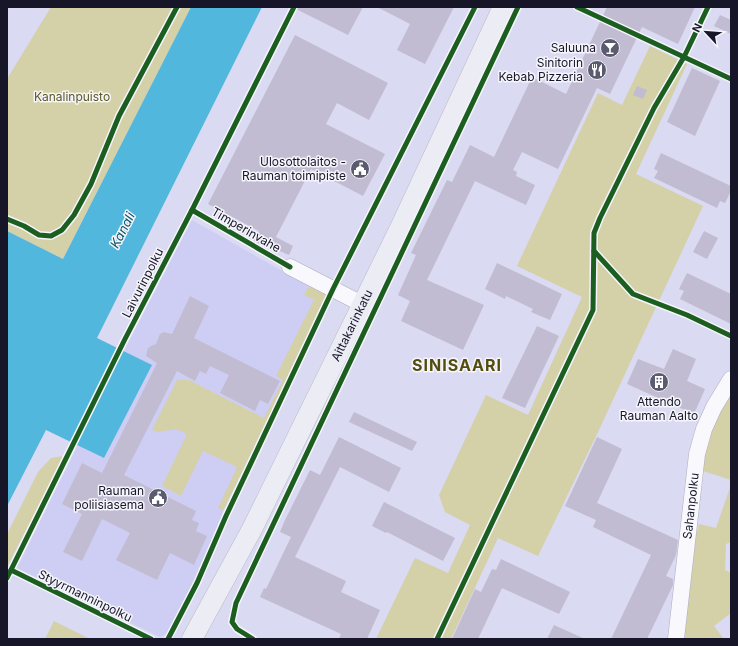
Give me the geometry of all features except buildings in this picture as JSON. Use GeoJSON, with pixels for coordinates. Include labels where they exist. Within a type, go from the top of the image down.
{"type":"FeatureCollection","features":[{"type":"Feature","properties":{"kind":"main road","name":"Aittakarinkatu"},"geometry":{"type":"LineString","coordinates":[[195,638],[252,529],[404,219],[503,7]]}},
{"type":"Feature","properties":{"kind":"street"},"geometry":{"type":"LineString","coordinates":[[290,267],[362,304]]}},
{"type":"Feature","properties":{"kind":"street","name":"Sahanpolku"},"geometry":{"type":"LineString","coordinates":[[676,639],[696,454],[704,429],[714,407],[731,380]]}},
{"type":"Feature","properties":{"kind":"shaded area"},"geometry":{"type":"Polygon","coordinates":[[[192,220],[327,297],[225,507],[200,570],[167,633],[160,637],[17,568],[78,445],[104,458],[151,365],[124,351],[192,220]]]}},
{"type":"Feature","properties":{"kind":"green space","name":"Kanalinpuisto"},"geometry":{"type":"Polygon","coordinates":[[[51,7],[191,7],[63,259],[7,231],[7,79],[51,7]]]}},
{"type":"Feature","properties":{"kind":"green space"},"geometry":{"type":"Polygon","coordinates":[[[650,46],[687,64],[636,174],[703,206],[598,432],[538,556],[498,538],[451,639],[376,639],[415,558],[448,573],[470,525],[445,512],[439,495],[486,395],[528,415],[582,297],[517,266],[598,93],[622,105],[650,46]]]}},
{"type":"Feature","properties":{"kind":"green space"},"geometry":{"type":"Polygon","coordinates":[[[311,287],[326,294],[327,297],[225,507],[222,510],[218,508],[237,467],[203,451],[181,496],[162,486],[187,434],[176,429],[158,432],[152,430],[177,380],[189,380],[264,418],[283,380],[276,376],[314,300],[304,295],[307,289],[311,287]]]}},
{"type":"Feature","properties":{"kind":"green space"},"geometry":{"type":"Polygon","coordinates":[[[731,388],[731,480],[700,470],[700,457],[731,388]]]}},
{"type":"Feature","properties":{"kind":"green space"},"geometry":{"type":"Polygon","coordinates":[[[64,456],[7,567],[7,534],[38,472],[51,458],[64,456]]]}},
{"type":"Feature","properties":{"kind":"green space"},"geometry":{"type":"Polygon","coordinates":[[[731,485],[731,542],[726,544],[725,570],[731,573],[731,613],[714,626],[724,639],[681,639],[690,559],[699,524],[716,528],[731,485]]]}},
{"type":"Feature","properties":{"kind":"green space"},"geometry":{"type":"Polygon","coordinates":[[[54,621],[90,639],[45,639],[54,621]]]}},
{"type":"Feature","properties":{"kind":"water","name":"Kanali"},"geometry":{"type":"Polygon","coordinates":[[[191,7],[262,7],[97,338],[152,365],[104,458],[46,430],[7,506],[7,231],[63,259],[191,7]]]}},
{"type":"Feature","properties":{"kind":"cycle path"},"geometry":{"type":"LineString","coordinates":[[7,219],[24,226],[39,235],[51,236],[62,230],[74,215],[91,184],[119,116],[177,7]]}},
{"type":"Feature","properties":{"kind":"cycle path","name":"Laivurinpolku"},"geometry":{"type":"LineString","coordinates":[[7,578],[125,339],[294,7]]}},
{"type":"Feature","properties":{"kind":"cycle path"},"geometry":{"type":"LineString","coordinates":[[168,639],[197,583],[226,516],[333,289],[475,7]]}},
{"type":"Feature","properties":{"kind":"cycle path"},"geometry":{"type":"LineString","coordinates":[[253,639],[237,629],[232,622],[236,603],[518,7]]}},
{"type":"Feature","properties":{"kind":"cycle path"},"geometry":{"type":"LineString","coordinates":[[577,7],[731,79]]}},
{"type":"Feature","properties":{"kind":"cycle path"},"geometry":{"type":"LineString","coordinates":[[437,639],[593,310],[594,233],[600,218],[654,108],[684,57],[708,7]]}},
{"type":"Feature","properties":{"kind":"cycle path","name":"Timperinvahe"},"geometry":{"type":"LineString","coordinates":[[192,210],[290,267]]}},
{"type":"Feature","properties":{"kind":"cycle path"},"geometry":{"type":"LineString","coordinates":[[594,251],[633,294],[687,315],[731,336]]}},
{"type":"Feature","properties":{"kind":"cycle path","name":"Styyrmanninpolku"},"geometry":{"type":"LineString","coordinates":[[11,570],[151,639]]}},
{"type":"Feature","properties":{"kind":"place","name":"Saluuna"},"geometry":{"type":"Point","coordinates":[610,48]}},
{"type":"Feature","properties":{"kind":"place","name":"Sinitorin Kebab Pizzeria"},"geometry":{"type":"Point","coordinates":[597,70]}},
{"type":"Feature","properties":{"kind":"place","name":"Ulosottolaitos - Rauman toimipiste"},"geometry":{"type":"Point","coordinates":[360,169]}},
{"type":"Feature","properties":{"kind":"place","name":"Attendo Rauman Aalto"},"geometry":{"type":"Point","coordinates":[659,382]}},
{"type":"Feature","properties":{"kind":"place","name":"Rauman poliisiasema"},"geometry":{"type":"Point","coordinates":[158,498]}},
{"type":"Feature","properties":{"kind":"district","name":"SINISAARI"},"geometry":{"type":"Point","coordinates":[457,365]}}]}
